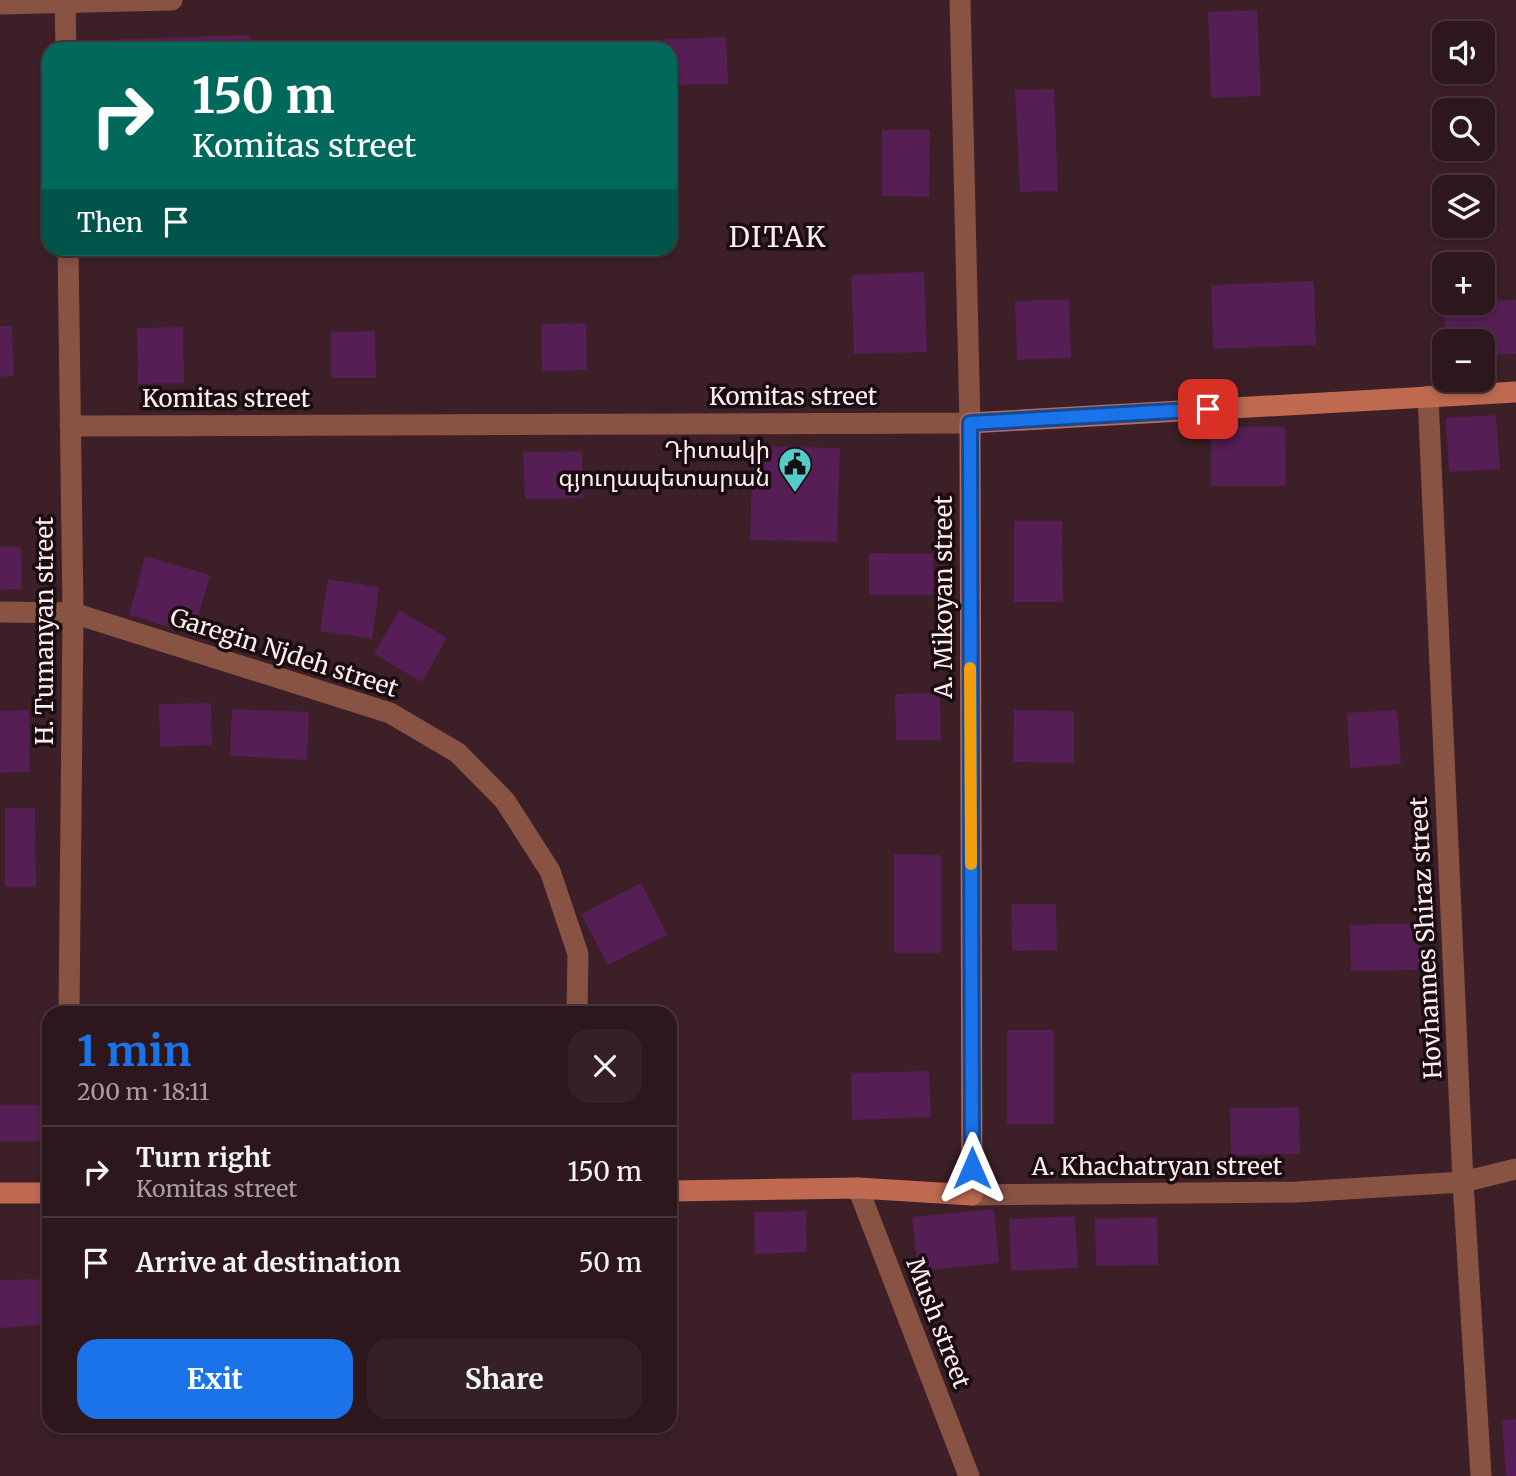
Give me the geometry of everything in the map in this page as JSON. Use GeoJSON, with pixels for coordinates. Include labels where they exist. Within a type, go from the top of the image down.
{"type":"FeatureCollection","features":[{"type":"Feature","properties":{"kind":"main road","name":"Komitas street"},"geometry":{"type":"LineString","coordinates":[[970,423],[1516,392]]}},
{"type":"Feature","properties":{"kind":"main road","name":"A. Mikoyan street"},"geometry":{"type":"LineString","coordinates":[[970,423],[972,1195]]}},
{"type":"Feature","properties":{"kind":"main road","name":"A. Khachatryan street"},"geometry":{"type":"LineString","coordinates":[[677,1191],[858,1188],[972,1195]]}},
{"type":"Feature","properties":{"kind":"main road"},"geometry":{"type":"LineString","coordinates":[[0,1193],[42,1193]]}},
{"type":"Feature","properties":{"kind":"street"},"geometry":{"type":"LineString","coordinates":[[0,4],[172,0]]}},
{"type":"Feature","properties":{"kind":"street","name":"A. Mikoyan street"},"geometry":{"type":"LineString","coordinates":[[960,0],[970,423]]}},
{"type":"Feature","properties":{"kind":"street"},"geometry":{"type":"LineString","coordinates":[[65,2],[66,42]]}},
{"type":"Feature","properties":{"kind":"street","name":"H. Tumanyan street"},"geometry":{"type":"LineString","coordinates":[[68,256],[73,614],[69,1006]]}},
{"type":"Feature","properties":{"kind":"street","name":"Hovhannes Shiraz street"},"geometry":{"type":"LineString","coordinates":[[1427,397],[1463,1182],[1481,1476]]}},
{"type":"Feature","properties":{"kind":"street","name":"Komitas street"},"geometry":{"type":"LineString","coordinates":[[70,426],[970,423]]}},
{"type":"Feature","properties":{"kind":"street","name":"Garegin Njdeh street"},"geometry":{"type":"LineString","coordinates":[[0,612],[73,614],[390,713],[458,753],[505,801],[551,872],[578,954],[577,1006]]}},
{"type":"Feature","properties":{"kind":"street","name":"A. Khachatryan street"},"geometry":{"type":"LineString","coordinates":[[972,1195],[1296,1192],[1463,1182],[1516,1169]]}},
{"type":"Feature","properties":{"kind":"street","name":"Mush street"},"geometry":{"type":"LineString","coordinates":[[858,1188],[969,1476]]}},
{"type":"Feature","properties":{"kind":"building"},"geometry":{"type":"Polygon","coordinates":[[[1257,10],[1261,96],[1211,98],[1208,12],[1257,10]]]}},
{"type":"Feature","properties":{"kind":"building"},"geometry":{"type":"Polygon","coordinates":[[[250,35],[250,42],[121,42],[121,39],[250,35]]]}},
{"type":"Feature","properties":{"kind":"building"},"geometry":{"type":"Polygon","coordinates":[[[726,37],[728,84],[677,85],[677,42],[644,40],[726,37]]]}},
{"type":"Feature","properties":{"kind":"building"},"geometry":{"type":"Polygon","coordinates":[[[1054,89],[1058,191],[1020,192],[1015,90],[1054,89]]]}},
{"type":"Feature","properties":{"kind":"building"},"geometry":{"type":"Polygon","coordinates":[[[882,130],[930,130],[929,197],[882,196],[882,130]]]}},
{"type":"Feature","properties":{"kind":"building"},"geometry":{"type":"Polygon","coordinates":[[[924,272],[927,352],[854,354],[851,275],[924,272]]]}},
{"type":"Feature","properties":{"kind":"building"},"geometry":{"type":"Polygon","coordinates":[[[1314,281],[1316,345],[1213,349],[1211,285],[1314,281]]]}},
{"type":"Feature","properties":{"kind":"building"},"geometry":{"type":"Polygon","coordinates":[[[1069,299],[1071,358],[1017,360],[1015,301],[1069,299]]]}},
{"type":"Feature","properties":{"kind":"building"},"geometry":{"type":"Polygon","coordinates":[[[1516,300],[1516,354],[1495,355],[1495,329],[1445,329],[1444,315],[1495,315],[1495,301],[1516,300]]]}},
{"type":"Feature","properties":{"kind":"building"},"geometry":{"type":"Polygon","coordinates":[[[586,323],[587,370],[542,371],[541,324],[586,323]]]}},
{"type":"Feature","properties":{"kind":"building"},"geometry":{"type":"Polygon","coordinates":[[[0,326],[12,326],[14,376],[0,377],[0,326]]]}},
{"type":"Feature","properties":{"kind":"building"},"geometry":{"type":"Polygon","coordinates":[[[183,327],[184,383],[138,384],[137,328],[183,327]]]}},
{"type":"Feature","properties":{"kind":"building"},"geometry":{"type":"Polygon","coordinates":[[[375,331],[376,378],[331,378],[331,332],[375,331]]]}},
{"type":"Feature","properties":{"kind":"building"},"geometry":{"type":"Polygon","coordinates":[[[1496,415],[1500,469],[1449,472],[1446,418],[1496,415]]]}},
{"type":"Feature","properties":{"kind":"building"},"geometry":{"type":"Polygon","coordinates":[[[1211,427],[1285,427],[1286,486],[1211,486],[1211,427]]]}},
{"type":"Feature","properties":{"kind":"building"},"geometry":{"type":"Polygon","coordinates":[[[753,446],[840,448],[837,542],[750,540],[753,446]]]}},
{"type":"Feature","properties":{"kind":"building"},"geometry":{"type":"Polygon","coordinates":[[[582,451],[583,498],[525,499],[523,452],[582,451]]]}},
{"type":"Feature","properties":{"kind":"building"},"geometry":{"type":"Polygon","coordinates":[[[1014,521],[1062,521],[1063,602],[1014,602],[1014,521]]]}},
{"type":"Feature","properties":{"kind":"building"},"geometry":{"type":"Polygon","coordinates":[[[0,547],[21,547],[22,589],[0,590],[0,547]]]}},
{"type":"Feature","properties":{"kind":"building"},"geometry":{"type":"Polygon","coordinates":[[[869,553],[933,554],[933,595],[869,595],[869,553]]]}},
{"type":"Feature","properties":{"kind":"building"},"geometry":{"type":"Polygon","coordinates":[[[145,556],[210,575],[193,634],[129,615],[145,556]]]}},
{"type":"Feature","properties":{"kind":"building"},"geometry":{"type":"Polygon","coordinates":[[[328,579],[379,587],[372,639],[320,631],[328,579]]]}},
{"type":"Feature","properties":{"kind":"building"},"geometry":{"type":"Polygon","coordinates":[[[399,610],[447,638],[422,682],[374,654],[399,610]]]}},
{"type":"Feature","properties":{"kind":"building"},"geometry":{"type":"Polygon","coordinates":[[[940,693],[941,740],[896,740],[895,694],[940,693]]]}},
{"type":"Feature","properties":{"kind":"building"},"geometry":{"type":"Polygon","coordinates":[[[211,703],[212,745],[160,747],[159,704],[211,703]]]}},
{"type":"Feature","properties":{"kind":"building"},"geometry":{"type":"Polygon","coordinates":[[[232,709],[309,712],[307,760],[230,756],[232,709]]]}},
{"type":"Feature","properties":{"kind":"building"},"geometry":{"type":"Polygon","coordinates":[[[29,710],[30,772],[0,773],[0,711],[29,710]]]}},
{"type":"Feature","properties":{"kind":"building"},"geometry":{"type":"Polygon","coordinates":[[[1014,710],[1074,711],[1074,763],[1013,762],[1014,710]]]}},
{"type":"Feature","properties":{"kind":"building"},"geometry":{"type":"Polygon","coordinates":[[[1397,710],[1401,764],[1350,768],[1347,713],[1397,710]]]}},
{"type":"Feature","properties":{"kind":"building"},"geometry":{"type":"Polygon","coordinates":[[[5,808],[35,808],[36,887],[5,887],[5,808]]]}},
{"type":"Feature","properties":{"kind":"building"},"geometry":{"type":"Polygon","coordinates":[[[894,854],[941,855],[941,953],[894,953],[894,854]]]}},
{"type":"Feature","properties":{"kind":"building"},"geometry":{"type":"Polygon","coordinates":[[[641,883],[667,935],[608,965],[581,914],[641,883]]]}},
{"type":"Feature","properties":{"kind":"building"},"geometry":{"type":"Polygon","coordinates":[[[1011,904],[1056,904],[1057,950],[1012,951],[1011,904]]]}},
{"type":"Feature","properties":{"kind":"building"},"geometry":{"type":"Polygon","coordinates":[[[1419,923],[1421,970],[1351,971],[1350,925],[1419,923]]]}},
{"type":"Feature","properties":{"kind":"building"},"geometry":{"type":"Polygon","coordinates":[[[1007,1030],[1054,1030],[1054,1124],[1007,1124],[1007,1030]]]}},
{"type":"Feature","properties":{"kind":"building"},"geometry":{"type":"Polygon","coordinates":[[[929,1071],[931,1117],[852,1120],[851,1073],[929,1071]]]}},
{"type":"Feature","properties":{"kind":"building"},"geometry":{"type":"Polygon","coordinates":[[[0,1105],[42,1105],[42,1141],[0,1141],[0,1105]]]}},
{"type":"Feature","properties":{"kind":"building"},"geometry":{"type":"Polygon","coordinates":[[[1299,1107],[1300,1154],[1231,1155],[1230,1108],[1299,1107]]]}},
{"type":"Feature","properties":{"kind":"building"},"geometry":{"type":"Polygon","coordinates":[[[994,1209],[999,1263],[918,1271],[912,1217],[994,1209]]]}},
{"type":"Feature","properties":{"kind":"building"},"geometry":{"type":"Polygon","coordinates":[[[806,1211],[807,1252],[755,1254],[754,1212],[806,1211]]]}},
{"type":"Feature","properties":{"kind":"building"},"geometry":{"type":"Polygon","coordinates":[[[1075,1216],[1078,1268],[1011,1271],[1009,1219],[1075,1216]]]}},
{"type":"Feature","properties":{"kind":"building"},"geometry":{"type":"Polygon","coordinates":[[[1157,1217],[1158,1265],[1096,1266],[1095,1219],[1157,1217]]]}},
{"type":"Feature","properties":{"kind":"building"},"geometry":{"type":"Polygon","coordinates":[[[42,1279],[42,1325],[0,1328],[0,1280],[42,1279]]]}},
{"type":"Feature","properties":{"kind":"building"},"geometry":{"type":"Polygon","coordinates":[[[1516,1419],[1516,1476],[1506,1476],[1502,1420],[1516,1419]]]}},
{"type":"Feature","properties":{"kind":"slow traffic"},"geometry":{"type":"LineString","coordinates":[[970,668],[971,864]]}},
{"type":"Feature","properties":{"kind":"place","name":"Դիտակի գյուղապետարան"},"geometry":{"type":"Point","coordinates":[795,494]}},
{"type":"Feature","properties":{"kind":"district","name":"DITAK"},"geometry":{"type":"Point","coordinates":[778,237]}},
{"type":"Feature","properties":{"kind":"route"},"geometry":{"type":"LineString","coordinates":[[972,1168],[970,423],[1208,409]]}}]}
